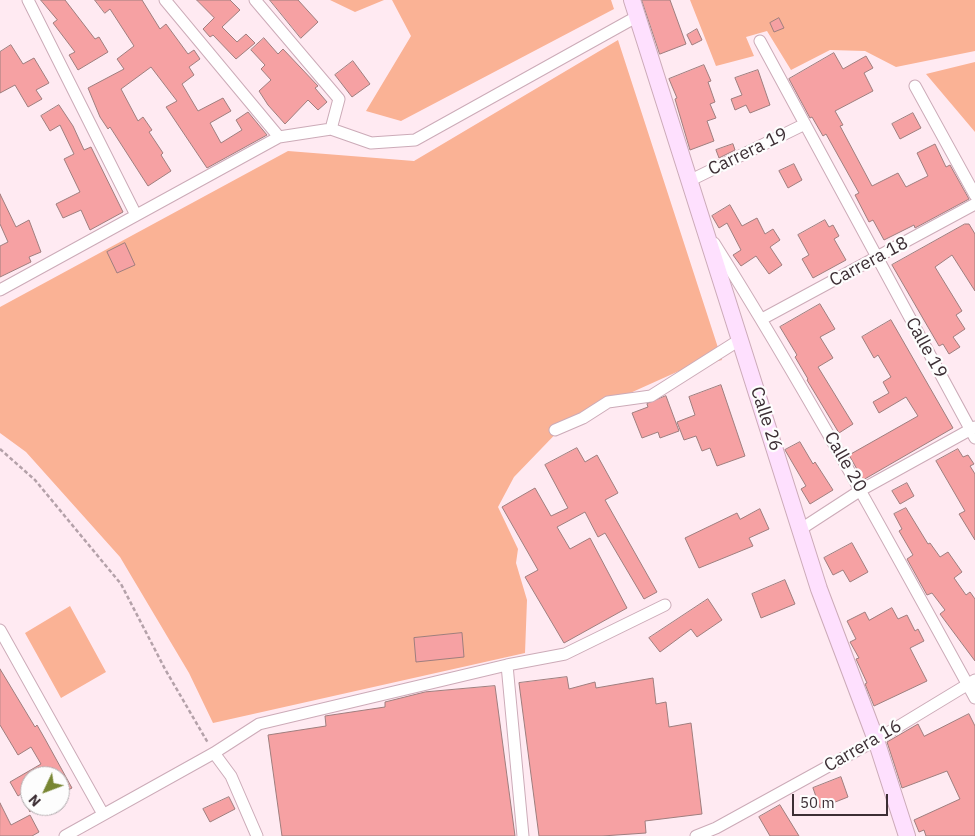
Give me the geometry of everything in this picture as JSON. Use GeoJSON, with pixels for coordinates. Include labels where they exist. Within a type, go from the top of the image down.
{"type":"FeatureCollection","features":[{"type":"Feature","properties":{"kind":"street"},"geometry":{"type":"LineString","coordinates":[[28,0],[136,215]]}},
{"type":"Feature","properties":{"kind":"street"},"geometry":{"type":"LineString","coordinates":[[165,0],[279,137]]}},
{"type":"Feature","properties":{"kind":"street"},"geometry":{"type":"LineString","coordinates":[[255,0],[339,99],[331,129]]}},
{"type":"Feature","properties":{"kind":"street","name":"Calle 26"},"geometry":{"type":"LineString","coordinates":[[632,0],[691,180],[819,589],[876,740],[907,836]]}},
{"type":"Feature","properties":{"kind":"street"},"geometry":{"type":"LineString","coordinates":[[0,290],[279,137],[331,129],[371,143],[414,140],[638,16]]}},
{"type":"Feature","properties":{"kind":"street","name":"Calle 19"},"geometry":{"type":"LineString","coordinates":[[760,41],[973,431]]}},
{"type":"Feature","properties":{"kind":"street"},"geometry":{"type":"LineString","coordinates":[[915,86],[975,195]]}},
{"type":"Feature","properties":{"kind":"street","name":"Carrera 19"},"geometry":{"type":"LineString","coordinates":[[691,180],[805,124]]}},
{"type":"Feature","properties":{"kind":"street","name":"Carrera 18"},"geometry":{"type":"LineString","coordinates":[[762,319],[975,204]]}},
{"type":"Feature","properties":{"kind":"street","name":"Calle 20"},"geometry":{"type":"LineString","coordinates":[[706,230],[762,319],[861,490],[971,682],[975,698]]}},
{"type":"Feature","properties":{"kind":"street"},"geometry":{"type":"LineString","coordinates":[[555,430],[583,418],[608,402],[651,396],[741,339]]}},
{"type":"Feature","properties":{"kind":"street"},"geometry":{"type":"LineString","coordinates":[[801,529],[861,490],[973,431]]}},
{"type":"Feature","properties":{"kind":"street"},"geometry":{"type":"LineString","coordinates":[[64,836],[214,753],[258,724],[507,665],[565,654],[665,605]]}},
{"type":"Feature","properties":{"kind":"street"},"geometry":{"type":"LineString","coordinates":[[0,630],[103,814]]}},
{"type":"Feature","properties":{"kind":"street"},"geometry":{"type":"LineString","coordinates":[[507,665],[523,836]]}},
{"type":"Feature","properties":{"kind":"street","name":"Carrera 16"},"geometry":{"type":"LineString","coordinates":[[696,836],[716,828],[876,740],[971,682]]}},
{"type":"Feature","properties":{"kind":"street"},"geometry":{"type":"LineString","coordinates":[[214,753],[230,776],[257,836]]}},
{"type":"Feature","properties":{"kind":"path"},"geometry":{"type":"LineString","coordinates":[[0,449],[35,480],[121,584],[165,669],[214,753]]}},
{"type":"Feature","properties":{"kind":"shaded area"},"geometry":{"type":"Polygon","coordinates":[[[330,0],[384,0],[355,12],[330,0]]]}},
{"type":"Feature","properties":{"kind":"shaded area"},"geometry":{"type":"Polygon","coordinates":[[[392,0],[611,0],[614,9],[401,121],[366,111],[411,36],[392,0]]]}},
{"type":"Feature","properties":{"kind":"shaded area"},"geometry":{"type":"Polygon","coordinates":[[[690,0],[975,0],[975,51],[896,67],[865,51],[830,50],[791,70],[767,31],[746,37],[754,56],[716,66],[690,0]]]}},
{"type":"Feature","properties":{"kind":"shaded area"},"geometry":{"type":"Polygon","coordinates":[[[618,40],[722,360],[679,371],[568,421],[514,477],[498,507],[518,549],[516,563],[527,600],[525,653],[213,723],[189,673],[120,557],[26,452],[0,433],[0,307],[288,151],[414,161],[618,40]]]}},
{"type":"Feature","properties":{"kind":"shaded area"},"geometry":{"type":"Polygon","coordinates":[[[975,62],[975,132],[926,74],[975,62]]]}},
{"type":"Feature","properties":{"kind":"shaded area"},"geometry":{"type":"Polygon","coordinates":[[[70,606],[106,672],[61,698],[25,633],[70,606]]]}},
{"type":"Feature","properties":{"kind":"building"},"geometry":{"type":"Polygon","coordinates":[[[41,0],[65,0],[95,39],[99,37],[108,52],[78,70],[69,55],[75,52],[53,23],[57,20],[41,0]]]}},
{"type":"Feature","properties":{"kind":"building"},"geometry":{"type":"Polygon","coordinates":[[[95,0],[142,0],[160,29],[166,24],[188,54],[194,50],[200,59],[189,67],[194,75],[182,84],[198,111],[223,98],[231,111],[210,123],[221,143],[242,130],[236,120],[248,112],[267,135],[207,168],[166,107],[177,101],[151,67],[121,89],[138,121],[143,117],[152,130],[149,132],[163,153],[161,155],[171,171],[148,186],[110,127],[108,129],[100,117],[88,88],[124,69],[117,59],[134,46],[110,9],[105,13],[95,0]]]}},
{"type":"Feature","properties":{"kind":"building"},"geometry":{"type":"Polygon","coordinates":[[[197,0],[230,0],[240,10],[222,27],[237,42],[246,34],[255,43],[236,59],[213,35],[210,37],[203,29],[214,18],[197,0]]]}},
{"type":"Feature","properties":{"kind":"building"},"geometry":{"type":"Polygon","coordinates":[[[270,0],[298,0],[318,22],[301,38],[270,0]]]}},
{"type":"Feature","properties":{"kind":"building"},"geometry":{"type":"Polygon","coordinates":[[[642,0],[670,0],[686,44],[660,54],[642,0]]]}},
{"type":"Feature","properties":{"kind":"building"},"geometry":{"type":"Polygon","coordinates":[[[779,18],[784,28],[774,32],[770,23],[779,18]]]}},
{"type":"Feature","properties":{"kind":"building"},"geometry":{"type":"Polygon","coordinates":[[[697,29],[702,40],[692,45],[687,35],[697,29]]]}},
{"type":"Feature","properties":{"kind":"building"},"geometry":{"type":"Polygon","coordinates":[[[264,38],[278,54],[283,49],[318,86],[315,88],[327,102],[318,110],[308,100],[285,124],[268,105],[259,91],[271,80],[261,69],[265,65],[251,50],[264,38]]]}},
{"type":"Feature","properties":{"kind":"building"},"geometry":{"type":"Polygon","coordinates":[[[11,45],[23,64],[34,58],[49,83],[36,90],[42,99],[28,107],[15,85],[0,93],[0,52],[11,45]]]}},
{"type":"Feature","properties":{"kind":"building"},"geometry":{"type":"Polygon","coordinates":[[[834,53],[843,69],[866,56],[873,68],[864,73],[873,91],[835,111],[843,125],[840,126],[872,186],[898,173],[906,187],[928,176],[917,153],[935,144],[946,167],[950,165],[969,199],[915,228],[914,225],[884,240],[873,220],[869,222],[855,195],[859,193],[826,134],[823,136],[812,117],[810,118],[789,79],[834,53]]]}},
{"type":"Feature","properties":{"kind":"building"},"geometry":{"type":"Polygon","coordinates":[[[353,61],[370,84],[352,97],[335,75],[353,61]]]}},
{"type":"Feature","properties":{"kind":"building"},"geometry":{"type":"Polygon","coordinates":[[[704,65],[711,81],[708,82],[715,102],[710,104],[716,118],[707,121],[714,141],[690,150],[675,99],[677,98],[669,79],[704,65]]]}},
{"type":"Feature","properties":{"kind":"building"},"geometry":{"type":"Polygon","coordinates":[[[758,70],[770,105],[750,113],[746,105],[735,110],[731,99],[742,95],[735,78],[758,70]]]}},
{"type":"Feature","properties":{"kind":"building"},"geometry":{"type":"Polygon","coordinates":[[[59,105],[73,126],[84,150],[91,147],[123,212],[90,230],[81,210],[63,218],[56,204],[80,192],[64,159],[74,154],[60,125],[50,131],[41,116],[59,105]]]}},
{"type":"Feature","properties":{"kind":"building"},"geometry":{"type":"Polygon","coordinates":[[[913,113],[921,128],[900,139],[892,124],[913,113]]]}},
{"type":"Feature","properties":{"kind":"building"},"geometry":{"type":"Polygon","coordinates":[[[733,144],[735,150],[719,158],[716,150],[733,144]]]}},
{"type":"Feature","properties":{"kind":"building"},"geometry":{"type":"Polygon","coordinates":[[[794,164],[802,180],[788,188],[779,171],[794,164]]]}},
{"type":"Feature","properties":{"kind":"building"},"geometry":{"type":"Polygon","coordinates":[[[0,194],[16,227],[29,220],[41,252],[29,257],[31,262],[0,277],[0,246],[8,242],[0,224],[0,194]]]}},
{"type":"Feature","properties":{"kind":"building"},"geometry":{"type":"Polygon","coordinates":[[[730,205],[742,226],[757,218],[765,234],[773,229],[780,240],[770,247],[782,265],[769,274],[756,256],[741,266],[733,255],[741,250],[727,223],[719,228],[712,216],[730,205]]]}},
{"type":"Feature","properties":{"kind":"building"},"geometry":{"type":"Polygon","coordinates":[[[825,220],[829,227],[833,225],[839,236],[834,239],[846,260],[813,278],[802,259],[809,255],[798,235],[825,220]]]}},
{"type":"Feature","properties":{"kind":"building"},"geometry":{"type":"Polygon","coordinates":[[[965,224],[969,224],[975,234],[975,291],[952,255],[935,267],[962,311],[956,315],[965,329],[953,337],[960,347],[949,354],[943,344],[939,346],[892,265],[965,224]]]}},
{"type":"Feature","properties":{"kind":"building"},"geometry":{"type":"Polygon","coordinates":[[[125,243],[135,265],[117,273],[107,252],[125,243]]]}},
{"type":"Feature","properties":{"kind":"building"},"geometry":{"type":"Polygon","coordinates":[[[820,304],[835,329],[820,337],[833,358],[818,367],[853,424],[839,433],[807,380],[795,357],[797,355],[780,327],[820,304]]]}},
{"type":"Feature","properties":{"kind":"building"},"geometry":{"type":"Polygon","coordinates":[[[891,320],[953,428],[863,480],[849,455],[918,416],[906,397],[879,413],[873,402],[889,393],[883,382],[891,377],[878,355],[874,358],[862,337],[891,320]]]}},
{"type":"Feature","properties":{"kind":"building"},"geometry":{"type":"Polygon","coordinates":[[[721,385],[745,456],[717,466],[710,448],[702,451],[696,436],[684,440],[677,422],[695,415],[689,397],[721,385]]]}},
{"type":"Feature","properties":{"kind":"building"},"geometry":{"type":"Polygon","coordinates":[[[666,396],[679,431],[660,438],[658,432],[642,438],[632,413],[648,407],[647,404],[666,396]]]}},
{"type":"Feature","properties":{"kind":"building"},"geometry":{"type":"Polygon","coordinates":[[[800,442],[813,464],[815,462],[833,490],[810,504],[801,489],[806,486],[785,450],[800,442]]]}},
{"type":"Feature","properties":{"kind":"building"},"geometry":{"type":"Polygon","coordinates":[[[577,448],[585,462],[597,455],[618,493],[605,500],[657,592],[644,599],[605,533],[598,537],[585,512],[557,527],[570,549],[590,538],[627,608],[564,643],[525,577],[538,570],[502,507],[535,488],[551,516],[568,508],[545,465],[577,448]]]}},
{"type":"Feature","properties":{"kind":"building"},"geometry":{"type":"Polygon","coordinates":[[[958,449],[963,457],[968,455],[974,464],[970,466],[975,474],[975,540],[959,514],[965,511],[936,461],[958,449]]]}},
{"type":"Feature","properties":{"kind":"building"},"geometry":{"type":"Polygon","coordinates":[[[907,483],[914,496],[900,504],[892,491],[907,483]]]}},
{"type":"Feature","properties":{"kind":"building"},"geometry":{"type":"Polygon","coordinates":[[[906,508],[928,544],[930,543],[940,557],[948,552],[962,572],[954,578],[966,595],[970,592],[975,599],[975,661],[940,614],[945,610],[932,593],[927,595],[907,559],[913,555],[899,531],[902,529],[894,514],[906,508]]]}},
{"type":"Feature","properties":{"kind":"building"},"geometry":{"type":"Polygon","coordinates":[[[760,509],[769,529],[749,538],[753,546],[699,568],[685,538],[737,513],[740,519],[760,509]]]}},
{"type":"Feature","properties":{"kind":"building"},"geometry":{"type":"Polygon","coordinates":[[[852,543],[868,572],[850,582],[843,570],[833,575],[824,558],[852,543]]]}},
{"type":"Feature","properties":{"kind":"building"},"geometry":{"type":"Polygon","coordinates":[[[785,580],[795,604],[761,618],[752,594],[785,580]]]}},
{"type":"Feature","properties":{"kind":"building"},"geometry":{"type":"Polygon","coordinates":[[[708,599],[722,620],[697,637],[691,629],[660,652],[649,638],[708,599]]]}},
{"type":"Feature","properties":{"kind":"building"},"geometry":{"type":"Polygon","coordinates":[[[892,608],[898,619],[907,615],[915,631],[918,629],[924,641],[910,648],[927,681],[874,706],[865,684],[867,683],[856,659],[859,658],[850,642],[856,639],[847,621],[865,612],[869,620],[892,608]]]}},
{"type":"Feature","properties":{"kind":"building"},"geometry":{"type":"Polygon","coordinates":[[[462,633],[464,657],[416,662],[414,638],[462,633]]]}},
{"type":"Feature","properties":{"kind":"building"},"geometry":{"type":"Polygon","coordinates":[[[0,669],[35,727],[37,725],[60,766],[38,766],[41,764],[31,747],[18,755],[0,725],[0,669]]]}},
{"type":"Feature","properties":{"kind":"building"},"geometry":{"type":"Polygon","coordinates":[[[567,677],[569,689],[595,682],[596,688],[653,678],[656,704],[666,702],[669,727],[691,723],[702,814],[645,821],[646,833],[602,836],[539,836],[519,683],[567,677]]]}},
{"type":"Feature","properties":{"kind":"building"},"geometry":{"type":"Polygon","coordinates":[[[495,686],[515,836],[282,836],[268,735],[326,726],[325,716],[385,707],[385,702],[425,692],[495,686]]]}},
{"type":"Feature","properties":{"kind":"building"},"geometry":{"type":"Polygon","coordinates":[[[969,714],[975,726],[975,836],[926,836],[924,830],[919,832],[914,820],[960,799],[947,771],[902,788],[887,742],[918,724],[924,736],[969,714]]]}},
{"type":"Feature","properties":{"kind":"building"},"geometry":{"type":"Polygon","coordinates":[[[20,776],[20,795],[18,796],[10,782],[20,776]]]}},
{"type":"Feature","properties":{"kind":"building"},"geometry":{"type":"Polygon","coordinates":[[[841,777],[848,797],[820,808],[813,788],[841,777]]]}},
{"type":"Feature","properties":{"kind":"building"},"geometry":{"type":"Polygon","coordinates":[[[229,797],[235,809],[210,822],[203,809],[229,797]]]}},
{"type":"Feature","properties":{"kind":"building"},"geometry":{"type":"Polygon","coordinates":[[[0,803],[11,825],[31,816],[39,832],[32,836],[0,836],[0,803]]]}},
{"type":"Feature","properties":{"kind":"building"},"geometry":{"type":"Polygon","coordinates":[[[780,805],[799,836],[770,836],[759,817],[780,805]]]}}]}
